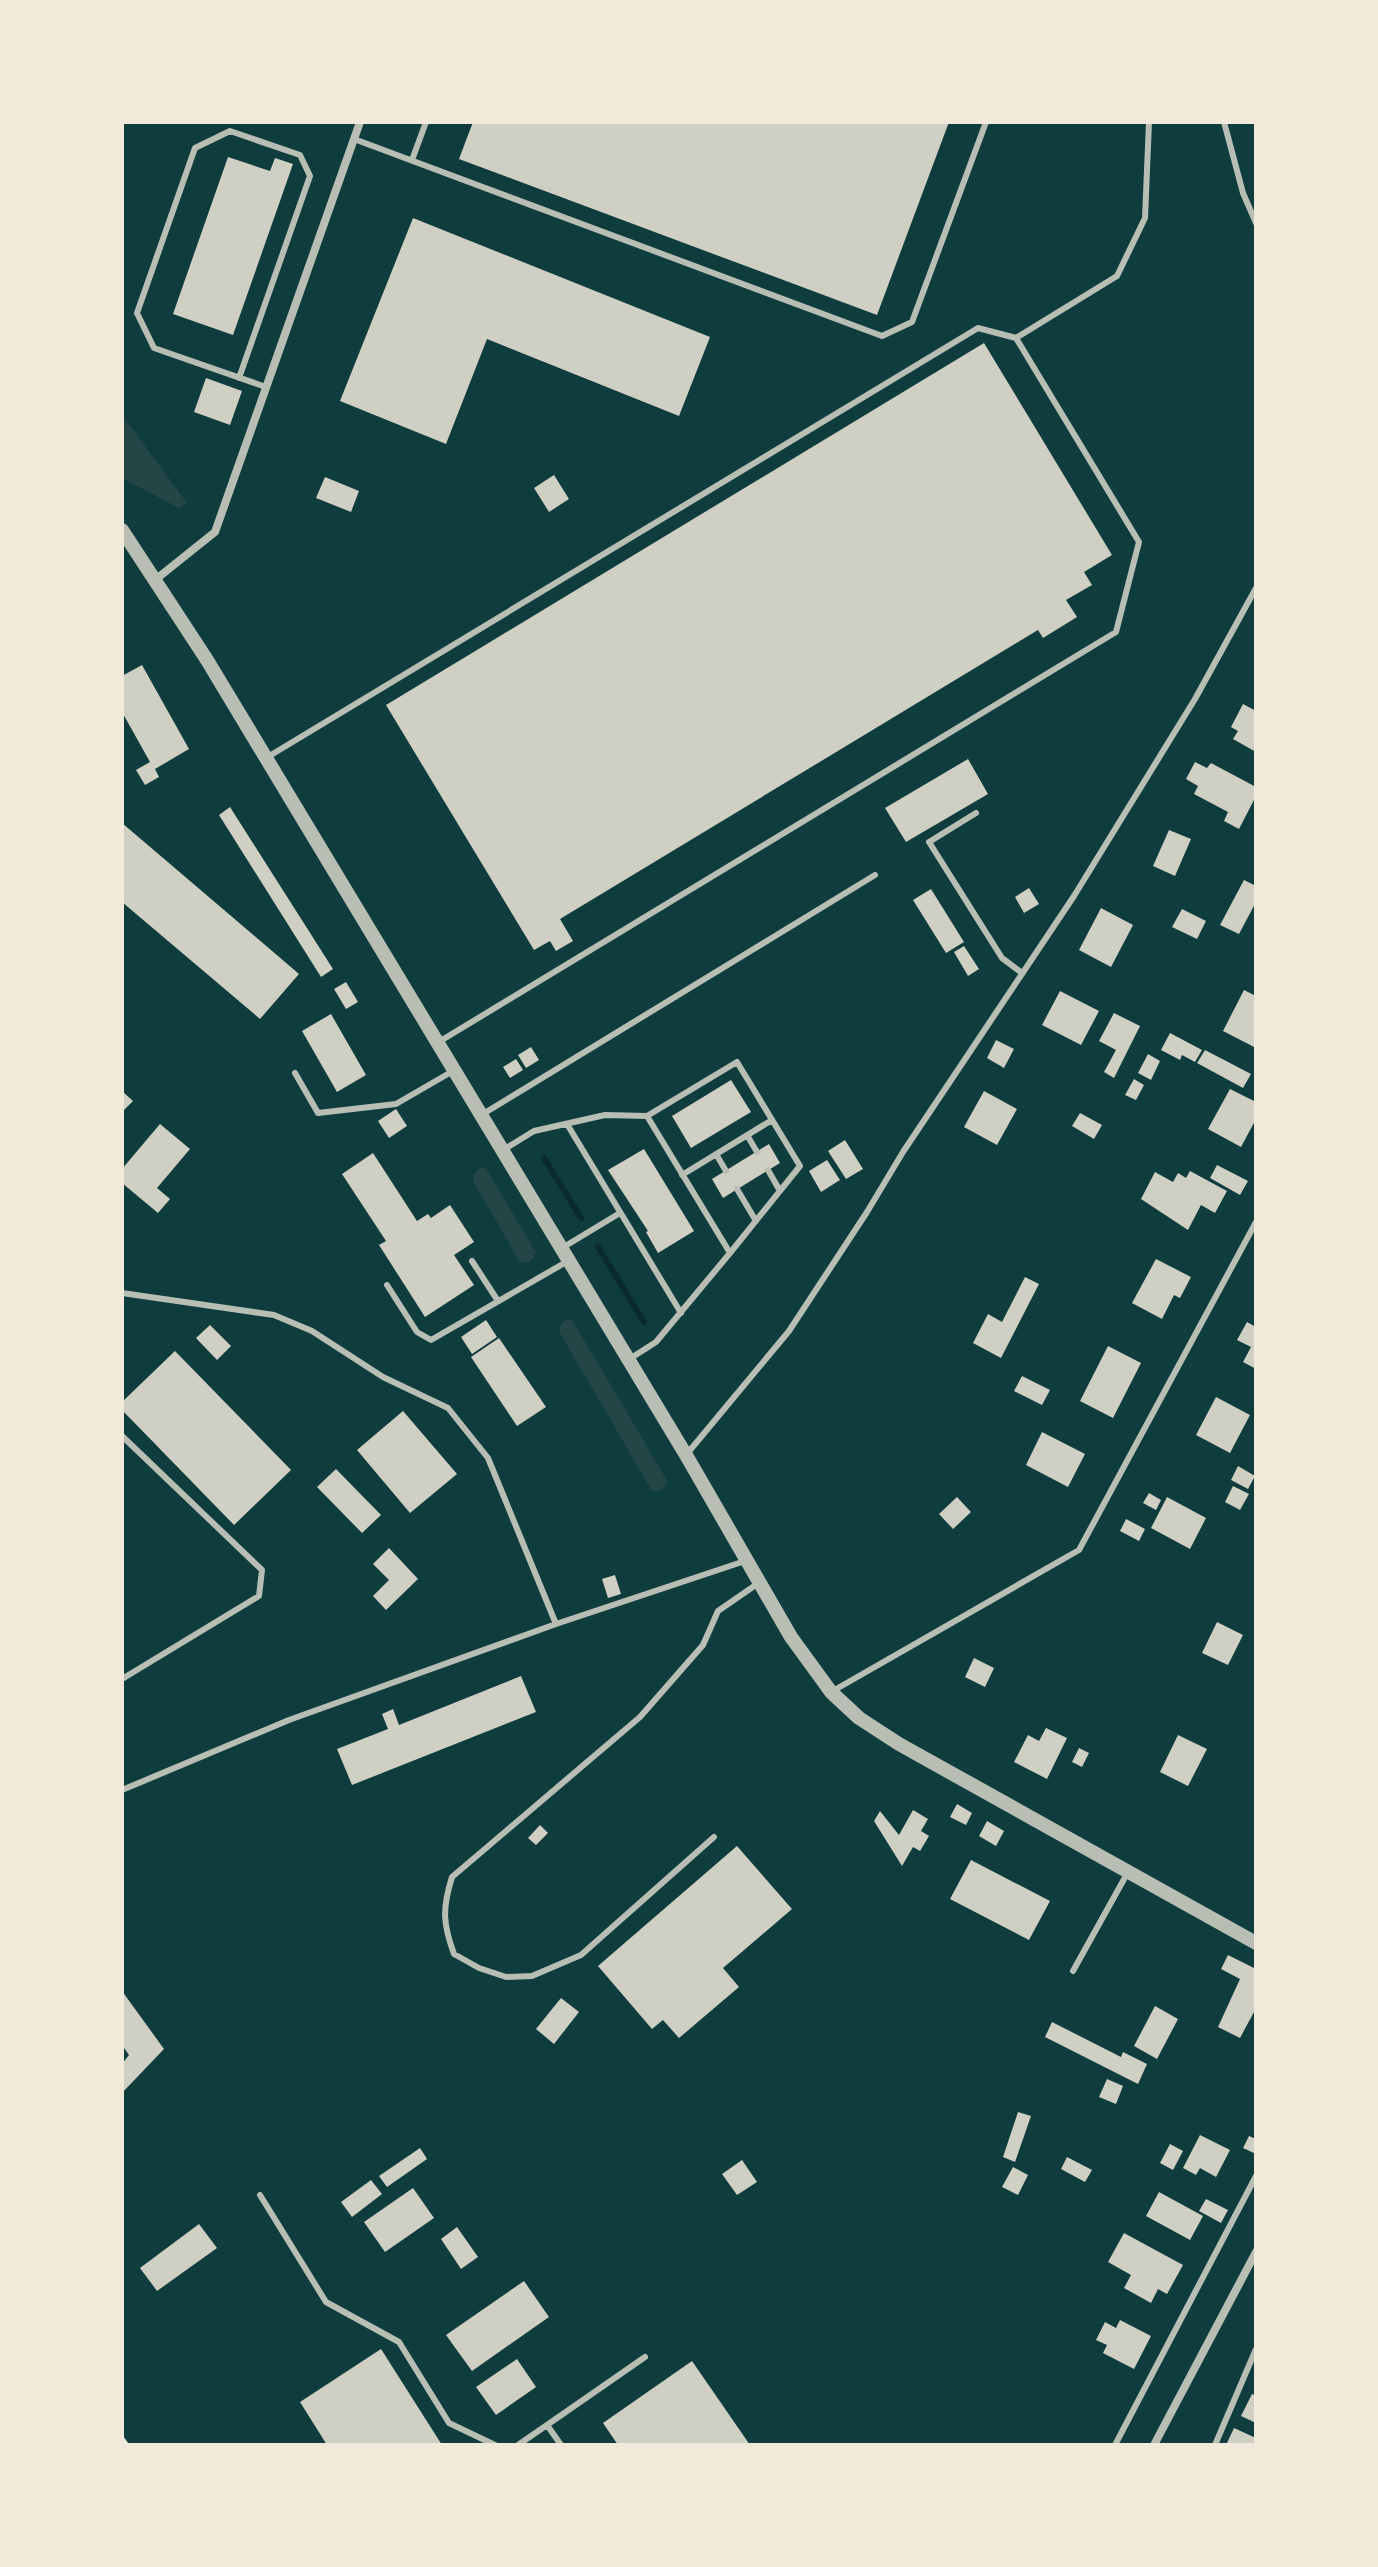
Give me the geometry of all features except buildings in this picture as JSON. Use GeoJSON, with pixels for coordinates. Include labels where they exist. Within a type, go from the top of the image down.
{"type":"FeatureCollection","features":[{"type":"Feature","properties":{"kind":"street"},"geometry":{"type":"LineString","coordinates":[[155,580],[215,532],[360,122]]}},
{"type":"Feature","properties":{"kind":"street"},"geometry":{"type":"LineString","coordinates":[[122,530],[266,758],[686,1455],[791,1637],[831,1692],[859,1718],[899,1744],[1256,1943]]}},
{"type":"Feature","properties":{"kind":"street"},"geometry":{"type":"LineString","coordinates":[[1154,2445],[1256,2252]]}},
{"type":"Feature","properties":{"kind":"lane"},"geometry":{"type":"LineString","coordinates":[[412,160],[426,122]]}},
{"type":"Feature","properties":{"kind":"lane"},"geometry":{"type":"LineString","coordinates":[[354,139],[882,336],[912,322],[986,122]]}},
{"type":"Feature","properties":{"kind":"lane"},"geometry":{"type":"LineString","coordinates":[[1016,338],[1117,276],[1145,218],[1149,122]]}},
{"type":"Feature","properties":{"kind":"lane"},"geometry":{"type":"LineString","coordinates":[[1224,122],[1243,193],[1256,223]]}},
{"type":"Feature","properties":{"kind":"lane"},"geometry":{"type":"LineString","coordinates":[[239,378],[310,176],[300,155],[230,131],[195,148],[137,313],[154,348],[239,378],[266,387]]}},
{"type":"Feature","properties":{"kind":"lane"},"geometry":{"type":"LineString","coordinates":[[266,758],[978,328],[1016,338],[1139,542],[1116,632],[437,1043]]}},
{"type":"Feature","properties":{"kind":"lane"},"geometry":{"type":"LineString","coordinates":[[686,1455],[789,1331],[903,1152],[1074,896],[1195,699],[1256,588]]}},
{"type":"Feature","properties":{"kind":"lane"},"geometry":{"type":"LineString","coordinates":[[976,813],[929,842],[1002,958],[1022,973]]}},
{"type":"Feature","properties":{"kind":"lane"},"geometry":{"type":"LineString","coordinates":[[480,1115],[875,875]]}},
{"type":"Feature","properties":{"kind":"lane"},"geometry":{"type":"LineString","coordinates":[[502,1151],[534,1131],[605,1115],[647,1116],[737,1062],[800,1166],[656,1342],[628,1360]]}},
{"type":"Feature","properties":{"kind":"lane"},"geometry":{"type":"LineString","coordinates":[[295,1073],[318,1113],[396,1104],[453,1071]]}},
{"type":"Feature","properties":{"kind":"lane"},"geometry":{"type":"LineString","coordinates":[[647,1116],[730,1253]]}},
{"type":"Feature","properties":{"kind":"lane"},"geometry":{"type":"LineString","coordinates":[[682,1175],[772,1120]]}},
{"type":"Feature","properties":{"kind":"lane"},"geometry":{"type":"LineString","coordinates":[[567,1124],[681,1313]]}},
{"type":"Feature","properties":{"kind":"lane"},"geometry":{"type":"LineString","coordinates":[[747,1135],[757,1152]]}},
{"type":"Feature","properties":{"kind":"lane"},"geometry":{"type":"LineString","coordinates":[[716,1154],[726,1171]]}},
{"type":"Feature","properties":{"kind":"lane"},"geometry":{"type":"LineString","coordinates":[[768,1170],[780,1191]]}},
{"type":"Feature","properties":{"kind":"lane"},"geometry":{"type":"LineString","coordinates":[[737,1189],[756,1221]]}},
{"type":"Feature","properties":{"kind":"lane"},"geometry":{"type":"LineString","coordinates":[[387,1285],[417,1332],[431,1340],[498,1301],[620,1213]]}},
{"type":"Feature","properties":{"kind":"lane"},"geometry":{"type":"LineString","coordinates":[[831,1692],[1079,1550],[1256,1222]]}},
{"type":"Feature","properties":{"kind":"lane"},"geometry":{"type":"LineString","coordinates":[[472,1261],[498,1301]]}},
{"type":"Feature","properties":{"kind":"lane"},"geometry":{"type":"LineString","coordinates":[[122,1293],[274,1315],[312,1331],[383,1377],[448,1408],[488,1458],[556,1624]]}},
{"type":"Feature","properties":{"kind":"lane"},"geometry":{"type":"LineString","coordinates":[[122,1436],[262,1570],[259,1596],[122,1679]]}},
{"type":"Feature","properties":{"kind":"lane"},"geometry":{"type":"LineString","coordinates":[[122,1790],[289,1720],[556,1624],[748,1560]]}},
{"type":"Feature","properties":{"kind":"lane"},"geometry":{"type":"LineString","coordinates":[[714,1837],[581,1955],[532,1976],[506,1977],[479,1968],[454,1954],[444,1926],[445,1899],[452,1877],[640,1717],[703,1645],[718,1611],[760,1582]]}},
{"type":"Feature","properties":{"kind":"lane"},"geometry":{"type":"LineString","coordinates":[[1073,1971],[1128,1872]]}},
{"type":"Feature","properties":{"kind":"lane"},"geometry":{"type":"LineString","coordinates":[[1115,2445],[1256,2176]]}},
{"type":"Feature","properties":{"kind":"lane"},"geometry":{"type":"LineString","coordinates":[[260,2195],[326,2302],[399,2342],[449,2423],[495,2445]]}},
{"type":"Feature","properties":{"kind":"lane"},"geometry":{"type":"LineString","coordinates":[[1215,2445],[1256,2349]]}},
{"type":"Feature","properties":{"kind":"lane"},"geometry":{"type":"LineString","coordinates":[[518,2445],[645,2357]]}},
{"type":"Feature","properties":{"kind":"lane"},"geometry":{"type":"LineString","coordinates":[[547,2425],[561,2445]]}},
{"type":"Feature","properties":{"kind":"path"},"geometry":{"type":"LineString","coordinates":[[122,2438],[127,2445]]}},
{"type":"Feature","properties":{"kind":"shaded area"},"geometry":{"type":"Polygon","coordinates":[[[122,415],[187,503],[179,508],[122,478],[122,415]]]}},
{"type":"Feature","properties":{"kind":"shaded area"},"geometry":{"type":"Polygon","coordinates":[[[480,1168],[486,1168],[536,1253],[530,1262],[520,1262],[473,1181],[474,1174],[480,1168]]]}},
{"type":"Feature","properties":{"kind":"shaded area"},"geometry":{"type":"Polygon","coordinates":[[[566,1319],[572,1320],[668,1482],[662,1490],[652,1491],[560,1333],[560,1326],[566,1319]]]}},
{"type":"Feature","properties":{"kind":"waterway"},"geometry":{"type":"LineString","coordinates":[[544,1158],[581,1218]]}},
{"type":"Feature","properties":{"kind":"waterway"},"geometry":{"type":"LineString","coordinates":[[598,1247],[644,1322]]}}]}
